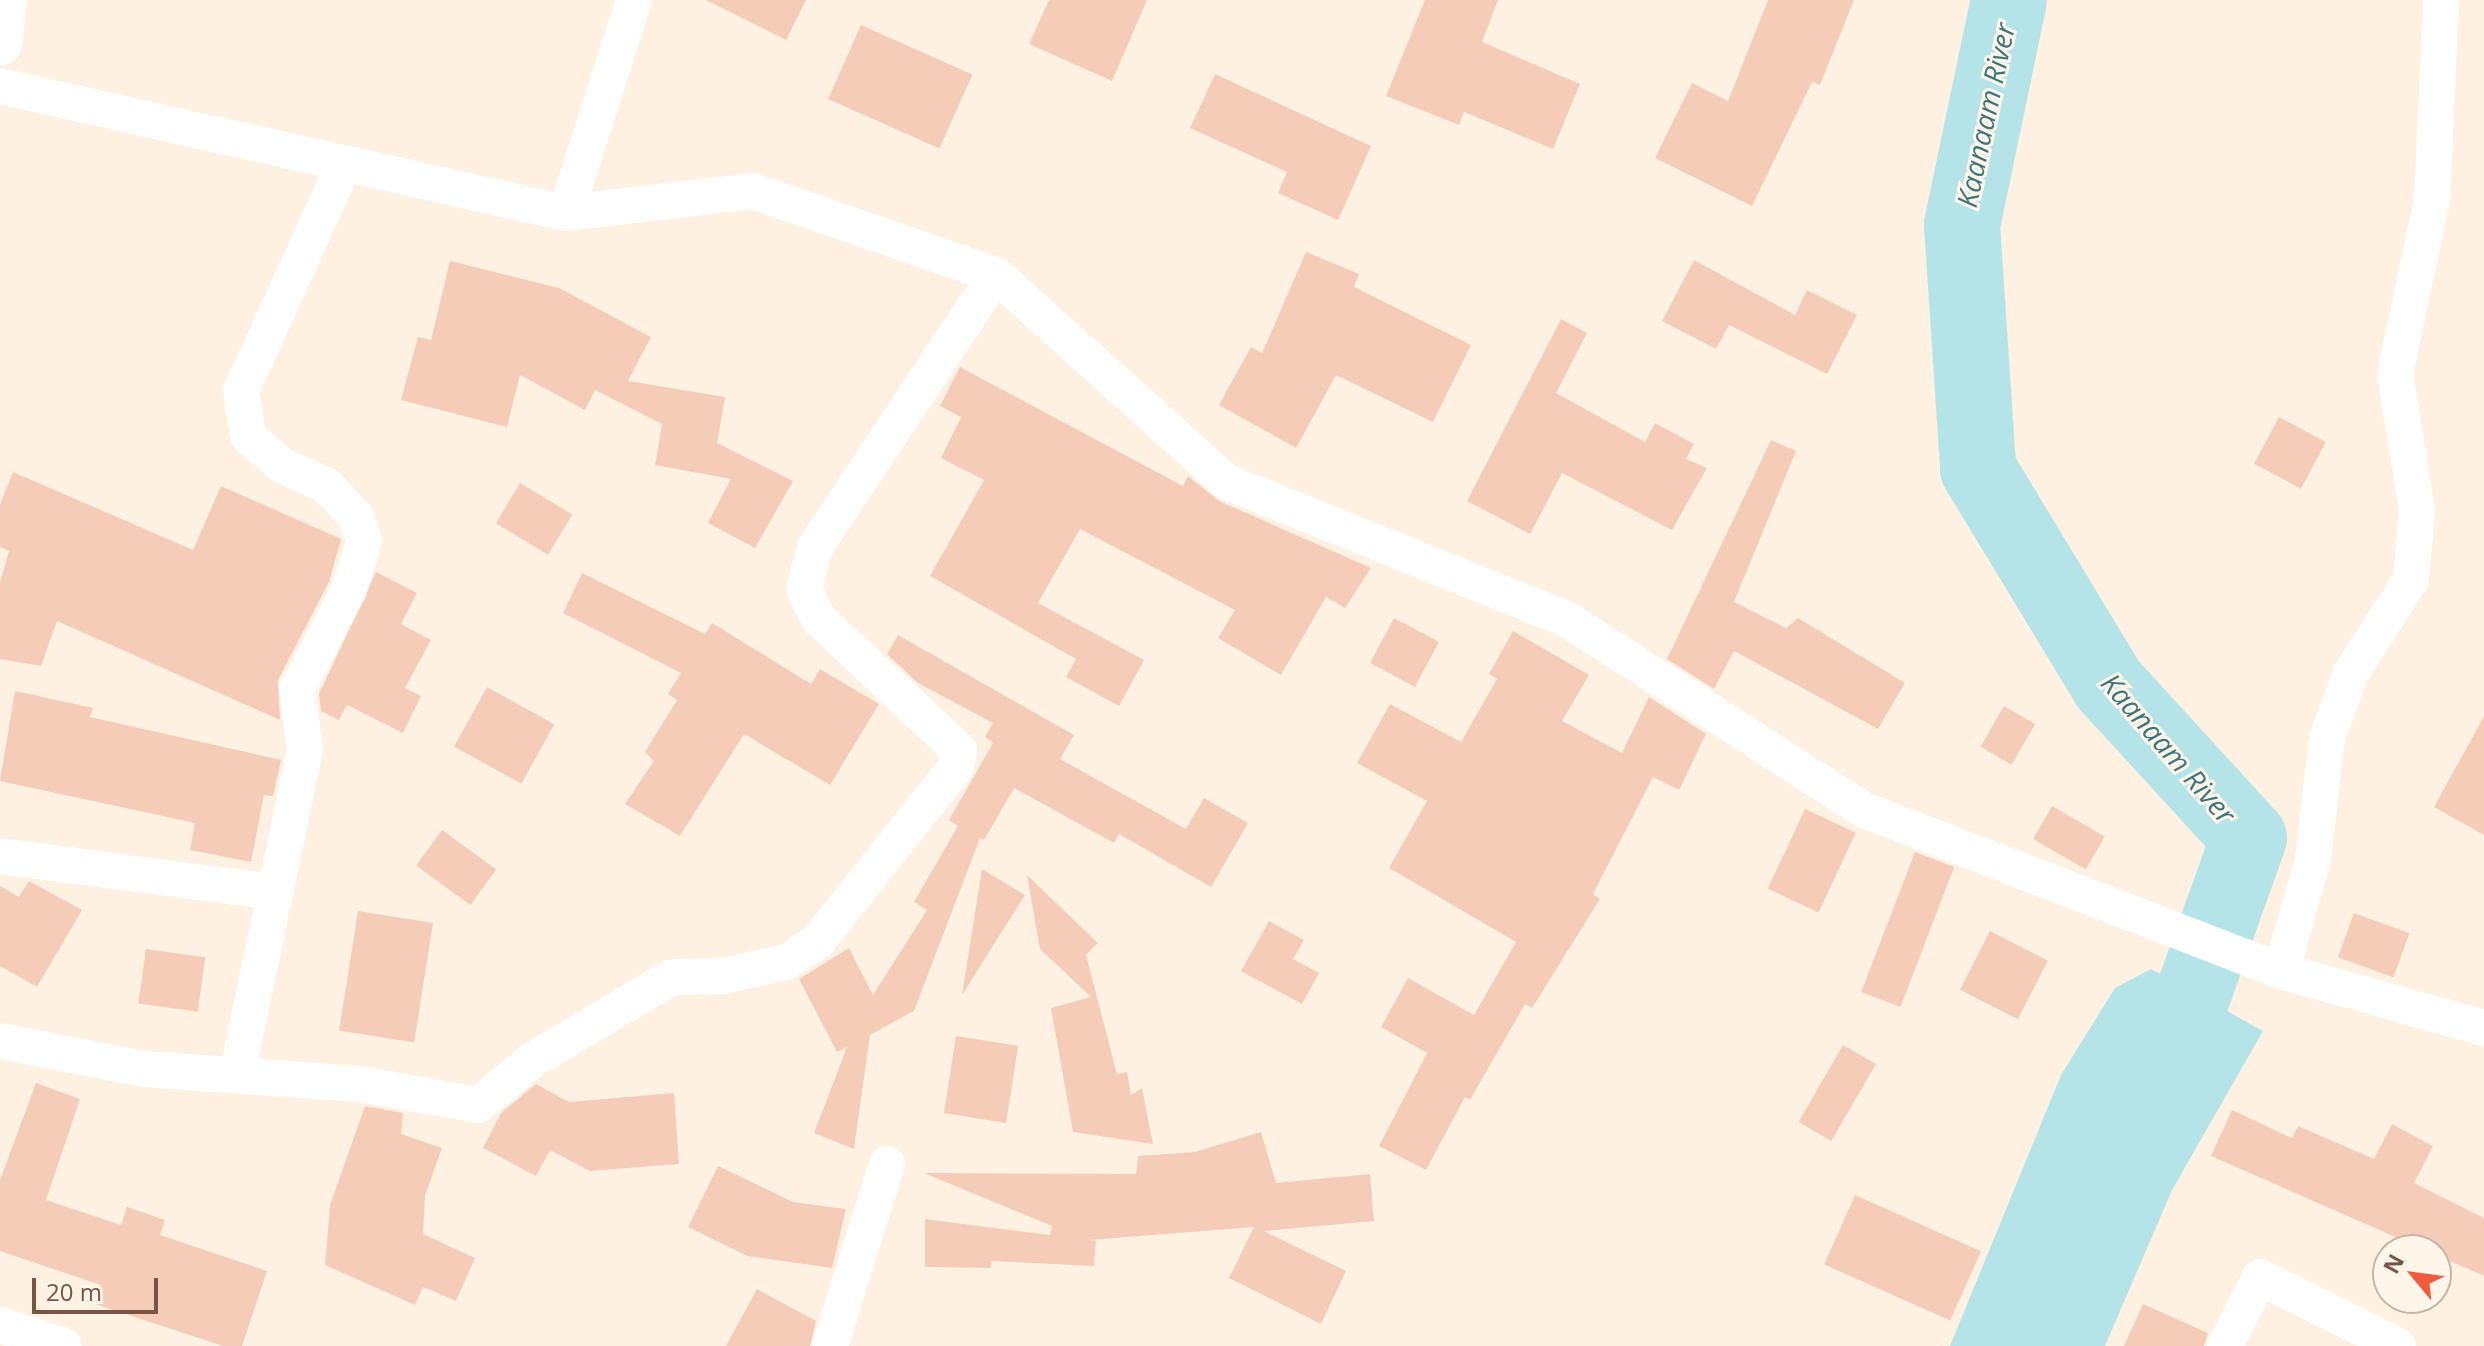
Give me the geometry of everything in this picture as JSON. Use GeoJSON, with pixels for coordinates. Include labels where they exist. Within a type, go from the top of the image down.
{"type":"FeatureCollection","features":[{"type":"Feature","properties":{"kind":"street"},"geometry":{"type":"LineString","coordinates":[[0,44],[5,0]]}},
{"type":"Feature","properties":{"kind":"street"},"geometry":{"type":"LineString","coordinates":[[566,213],[634,0]]}},
{"type":"Feature","properties":{"kind":"street"},"geometry":{"type":"LineString","coordinates":[[2281,971],[2313,860],[2327,738],[2351,673],[2411,579],[2417,510],[2395,374],[2432,200],[2441,0]]}},
{"type":"Feature","properties":{"kind":"street"},"geometry":{"type":"LineString","coordinates":[[0,86],[343,167],[566,213],[753,191],[996,275],[1227,482],[1568,620],[1864,810],[2281,971],[2484,1028]]}},
{"type":"Feature","properties":{"kind":"street"},"geometry":{"type":"LineString","coordinates":[[237,1075],[305,750],[297,690],[349,590],[364,541],[356,517],[326,485],[281,465],[248,436],[241,391],[343,167]]}},
{"type":"Feature","properties":{"kind":"street"},"geometry":{"type":"LineString","coordinates":[[0,1041],[144,1069],[360,1084],[478,1105],[531,1061],[672,977],[723,976],[786,962],[818,941],[956,767],[959,750],[819,619],[804,589],[815,547],[996,275]]}},
{"type":"Feature","properties":{"kind":"street"},"geometry":{"type":"LineString","coordinates":[[0,856],[273,892]]}},
{"type":"Feature","properties":{"kind":"street"},"geometry":{"type":"LineString","coordinates":[[830,1346],[887,1164]]}},
{"type":"Feature","properties":{"kind":"street"},"geometry":{"type":"LineString","coordinates":[[2225,1346],[2260,1277],[2398,1346]]}},
{"type":"Feature","properties":{"kind":"street"},"geometry":{"type":"LineString","coordinates":[[0,1325],[64,1346]]}},
{"type":"Feature","properties":{"kind":"water"},"geometry":{"type":"Polygon","coordinates":[[[2151,969],[2263,1031],[2172,1190],[2105,1346],[1950,1346],[2061,1075],[2115,988],[2151,969]]]}},
{"type":"Feature","properties":{"kind":"building"},"geometry":{"type":"Polygon","coordinates":[[[706,0],[806,0],[786,40],[706,0]]]}},
{"type":"Feature","properties":{"kind":"building"},"geometry":{"type":"Polygon","coordinates":[[[1049,0],[1147,0],[1112,81],[1029,44],[1049,0]]]}},
{"type":"Feature","properties":{"kind":"building"},"geometry":{"type":"Polygon","coordinates":[[[1425,0],[1498,0],[1482,42],[1580,84],[1553,149],[1464,112],[1459,125],[1386,96],[1425,0]]]}},
{"type":"Feature","properties":{"kind":"building"},"geometry":{"type":"Polygon","coordinates":[[[1768,0],[1854,0],[1820,85],[1812,82],[1752,206],[1655,158],[1692,83],[1728,101],[1768,0]]]}},
{"type":"Feature","properties":{"kind":"building"},"geometry":{"type":"Polygon","coordinates":[[[861,25],[972,75],[940,149],[828,99],[861,25]]]}},
{"type":"Feature","properties":{"kind":"building"},"geometry":{"type":"Polygon","coordinates":[[[1215,74],[1371,146],[1338,220],[1278,193],[1287,172],[1190,128],[1215,74]]]}},
{"type":"Feature","properties":{"kind":"building"},"geometry":{"type":"Polygon","coordinates":[[[1306,252],[1359,274],[1354,287],[1471,345],[1433,422],[1336,375],[1296,448],[1219,405],[1251,347],[1262,353],[1306,252]]]}},
{"type":"Feature","properties":{"kind":"building"},"geometry":{"type":"Polygon","coordinates":[[[1694,260],[1795,315],[1807,290],[1857,315],[1827,374],[1729,325],[1716,349],[1662,321],[1694,260]]]}},
{"type":"Feature","properties":{"kind":"building"},"geometry":{"type":"Polygon","coordinates":[[[450,261],[559,288],[651,337],[628,381],[725,397],[717,443],[793,481],[755,548],[708,523],[731,479],[655,465],[662,424],[595,390],[585,410],[520,375],[507,427],[401,400],[418,337],[431,340],[450,261]]]}},
{"type":"Feature","properties":{"kind":"building"},"geometry":{"type":"Polygon","coordinates":[[[1561,319],[1587,333],[1556,393],[1645,442],[1655,423],[1694,444],[1686,459],[1707,468],[1672,530],[1562,473],[1530,534],[1467,501],[1561,319]]]}},
{"type":"Feature","properties":{"kind":"building"},"geometry":{"type":"Polygon","coordinates":[[[960,367],[1183,486],[1188,476],[1219,501],[1371,568],[1345,608],[1326,597],[1281,675],[1218,638],[1235,610],[1080,529],[1038,603],[1144,660],[1119,706],[1066,677],[1076,659],[930,576],[984,480],[941,458],[961,417],[940,406],[960,367]]]}},
{"type":"Feature","properties":{"kind":"building"},"geometry":{"type":"Polygon","coordinates":[[[2279,417],[2326,442],[2301,489],[2254,464],[2279,417]]]}},
{"type":"Feature","properties":{"kind":"building"},"geometry":{"type":"Polygon","coordinates":[[[1771,440],[1796,451],[1734,602],[1786,628],[1798,618],[1905,683],[1878,729],[1734,651],[1714,689],[1667,659],[1771,440]]]}},
{"type":"Feature","properties":{"kind":"building"},"geometry":{"type":"Polygon","coordinates":[[[13,472],[193,550],[221,486],[341,539],[329,582],[278,680],[280,720],[57,621],[41,666],[0,659],[0,582],[9,551],[0,547],[0,505],[13,472]]]}},
{"type":"Feature","properties":{"kind":"building"},"geometry":{"type":"Polygon","coordinates":[[[520,483],[572,514],[548,555],[496,523],[520,483]]]}},
{"type":"Feature","properties":{"kind":"building"},"geometry":{"type":"Polygon","coordinates":[[[376,572],[417,593],[401,624],[431,640],[405,688],[421,696],[403,733],[347,705],[339,720],[321,711],[319,694],[376,572]]]}},
{"type":"Feature","properties":{"kind":"building"},"geometry":{"type":"Polygon","coordinates":[[[582,573],[705,634],[712,623],[811,684],[820,669],[879,704],[830,785],[744,734],[680,836],[625,804],[654,761],[645,752],[677,700],[668,694],[681,673],[563,613],[582,573]]]}},
{"type":"Feature","properties":{"kind":"building"},"geometry":{"type":"Polygon","coordinates":[[[1394,618],[1439,642],[1415,687],[1370,663],[1394,618]]]}},
{"type":"Feature","properties":{"kind":"building"},"geometry":{"type":"Polygon","coordinates":[[[1513,631],[1589,675],[1562,721],[1622,753],[1649,697],[1706,734],[1679,790],[1653,777],[1593,894],[1600,899],[1532,1008],[1525,1004],[1470,1100],[1465,1097],[1426,1170],[1379,1146],[1427,1053],[1381,1027],[1408,978],[1474,1015],[1516,942],[1389,868],[1427,801],[1357,763],[1390,704],[1461,742],[1497,679],[1489,674],[1513,631]]]}},
{"type":"Feature","properties":{"kind":"building"},"geometry":{"type":"Polygon","coordinates":[[[898,635],[1074,735],[1060,759],[1186,829],[1204,798],[1248,823],[1211,887],[1119,834],[1114,843],[1014,788],[984,840],[980,838],[914,1011],[870,1035],[854,1149],[814,1133],[847,1047],[837,1052],[799,979],[849,948],[873,995],[927,910],[914,902],[958,826],[949,820],[993,743],[985,737],[993,723],[918,683],[887,654],[898,635]]]}},
{"type":"Feature","properties":{"kind":"building"},"geometry":{"type":"Polygon","coordinates":[[[487,687],[554,724],[521,784],[454,746],[487,687]]]}},
{"type":"Feature","properties":{"kind":"building"},"geometry":{"type":"Polygon","coordinates":[[[15,691],[93,708],[90,717],[281,760],[273,796],[264,795],[251,862],[190,850],[195,823],[0,781],[15,691]]]}},
{"type":"Feature","properties":{"kind":"building"},"geometry":{"type":"Polygon","coordinates":[[[2004,706],[2035,724],[2012,765],[1980,747],[2004,706]]]}},
{"type":"Feature","properties":{"kind":"building"},"geometry":{"type":"Polygon","coordinates":[[[2484,716],[2484,835],[2434,807],[2484,716]]]}},
{"type":"Feature","properties":{"kind":"building"},"geometry":{"type":"Polygon","coordinates":[[[2052,806],[2105,837],[2086,869],[2033,839],[2052,806]]]}},
{"type":"Feature","properties":{"kind":"building"},"geometry":{"type":"Polygon","coordinates":[[[1805,809],[1856,833],[1819,912],[1768,889],[1805,809]]]}},
{"type":"Feature","properties":{"kind":"building"},"geometry":{"type":"Polygon","coordinates":[[[442,830],[496,869],[470,905],[416,866],[442,830]]]}},
{"type":"Feature","properties":{"kind":"building"},"geometry":{"type":"Polygon","coordinates":[[[1915,852],[1954,867],[1900,1007],[1861,992],[1915,852]]]}},
{"type":"Feature","properties":{"kind":"building"},"geometry":{"type":"Polygon","coordinates":[[[982,869],[1025,895],[962,995],[982,869]]]}},
{"type":"Feature","properties":{"kind":"building"},"geometry":{"type":"Polygon","coordinates":[[[1027,875],[1098,943],[1086,955],[1117,1074],[1127,1072],[1131,1095],[1142,1088],[1153,1144],[1073,1132],[1051,1008],[1091,997],[1040,949],[1027,875]]]}},
{"type":"Feature","properties":{"kind":"building"},"geometry":{"type":"Polygon","coordinates":[[[29,881],[82,910],[37,987],[0,966],[0,886],[19,897],[29,881]]]}},
{"type":"Feature","properties":{"kind":"building"},"geometry":{"type":"Polygon","coordinates":[[[358,911],[433,923],[414,1042],[339,1031],[358,911]]]}},
{"type":"Feature","properties":{"kind":"building"},"geometry":{"type":"Polygon","coordinates":[[[2354,913],[2409,933],[2393,977],[2338,957],[2354,913]]]}},
{"type":"Feature","properties":{"kind":"building"},"geometry":{"type":"Polygon","coordinates":[[[1269,921],[1304,940],[1293,959],[1319,973],[1302,1004],[1241,971],[1269,921]]]}},
{"type":"Feature","properties":{"kind":"building"},"geometry":{"type":"Polygon","coordinates":[[[1990,931],[2048,961],[2018,1019],[1960,990],[1990,931]]]}},
{"type":"Feature","properties":{"kind":"building"},"geometry":{"type":"Polygon","coordinates":[[[146,949],[205,957],[198,1012],[138,1003],[146,949]]]}},
{"type":"Feature","properties":{"kind":"building"},"geometry":{"type":"Polygon","coordinates":[[[956,1036],[1018,1046],[1006,1123],[944,1113],[956,1036]]]}},
{"type":"Feature","properties":{"kind":"building"},"geometry":{"type":"Polygon","coordinates":[[[1843,1045],[1876,1064],[1831,1141],[1798,1122],[1843,1045]]]}},
{"type":"Feature","properties":{"kind":"building"},"geometry":{"type":"Polygon","coordinates":[[[36,1083],[80,1099],[46,1200],[121,1225],[127,1207],[165,1220],[160,1235],[267,1271],[242,1346],[223,1346],[95,1304],[101,1285],[0,1251],[0,1180],[36,1083]]]}},
{"type":"Feature","properties":{"kind":"building"},"geometry":{"type":"Polygon","coordinates":[[[536,1084],[569,1102],[674,1093],[679,1164],[590,1171],[550,1150],[536,1176],[483,1148],[501,1113],[536,1084]]]}},
{"type":"Feature","properties":{"kind":"building"},"geometry":{"type":"Polygon","coordinates":[[[365,1106],[403,1113],[401,1134],[442,1148],[425,1196],[423,1234],[475,1258],[456,1301],[423,1287],[415,1305],[325,1265],[330,1205],[365,1106]]]}},
{"type":"Feature","properties":{"kind":"building"},"geometry":{"type":"Polygon","coordinates":[[[2232,1110],[2292,1138],[2298,1126],[2374,1159],[2392,1124],[2433,1146],[2414,1183],[2484,1218],[2484,1276],[2452,1262],[2452,1234],[2388,1234],[2211,1156],[2232,1110]]]}},
{"type":"Feature","properties":{"kind":"building"},"geometry":{"type":"Polygon","coordinates":[[[1261,1132],[1276,1183],[1370,1174],[1374,1221],[1264,1231],[1346,1271],[1321,1324],[1229,1278],[1254,1227],[1089,1240],[1096,1241],[1094,1266],[991,1261],[991,1268],[925,1267],[925,1219],[1050,1235],[1052,1226],[924,1173],[1136,1174],[1138,1156],[1195,1152],[1261,1132]]]}},
{"type":"Feature","properties":{"kind":"building"},"geometry":{"type":"Polygon","coordinates":[[[718,1166],[793,1202],[846,1209],[832,1268],[747,1256],[688,1227],[718,1166]]]}},
{"type":"Feature","properties":{"kind":"building"},"geometry":{"type":"Polygon","coordinates":[[[1855,1195],[1981,1251],[1950,1321],[1824,1264],[1855,1195]]]}},
{"type":"Feature","properties":{"kind":"building"},"geometry":{"type":"Polygon","coordinates":[[[757,1289],[816,1321],[810,1346],[726,1346],[757,1289]]]}},
{"type":"Feature","properties":{"kind":"building"},"geometry":{"type":"Polygon","coordinates":[[[2143,1304],[2208,1333],[2204,1346],[2124,1346],[2143,1304]]]}},
{"type":"Feature","properties":{"kind":"waterway","name":"Kaanaam River"},"geometry":{"type":"LineString","coordinates":[[2009,0],[1962,225],[1978,469],[2109,685],[2249,838],[2159,1090]]}}]}
